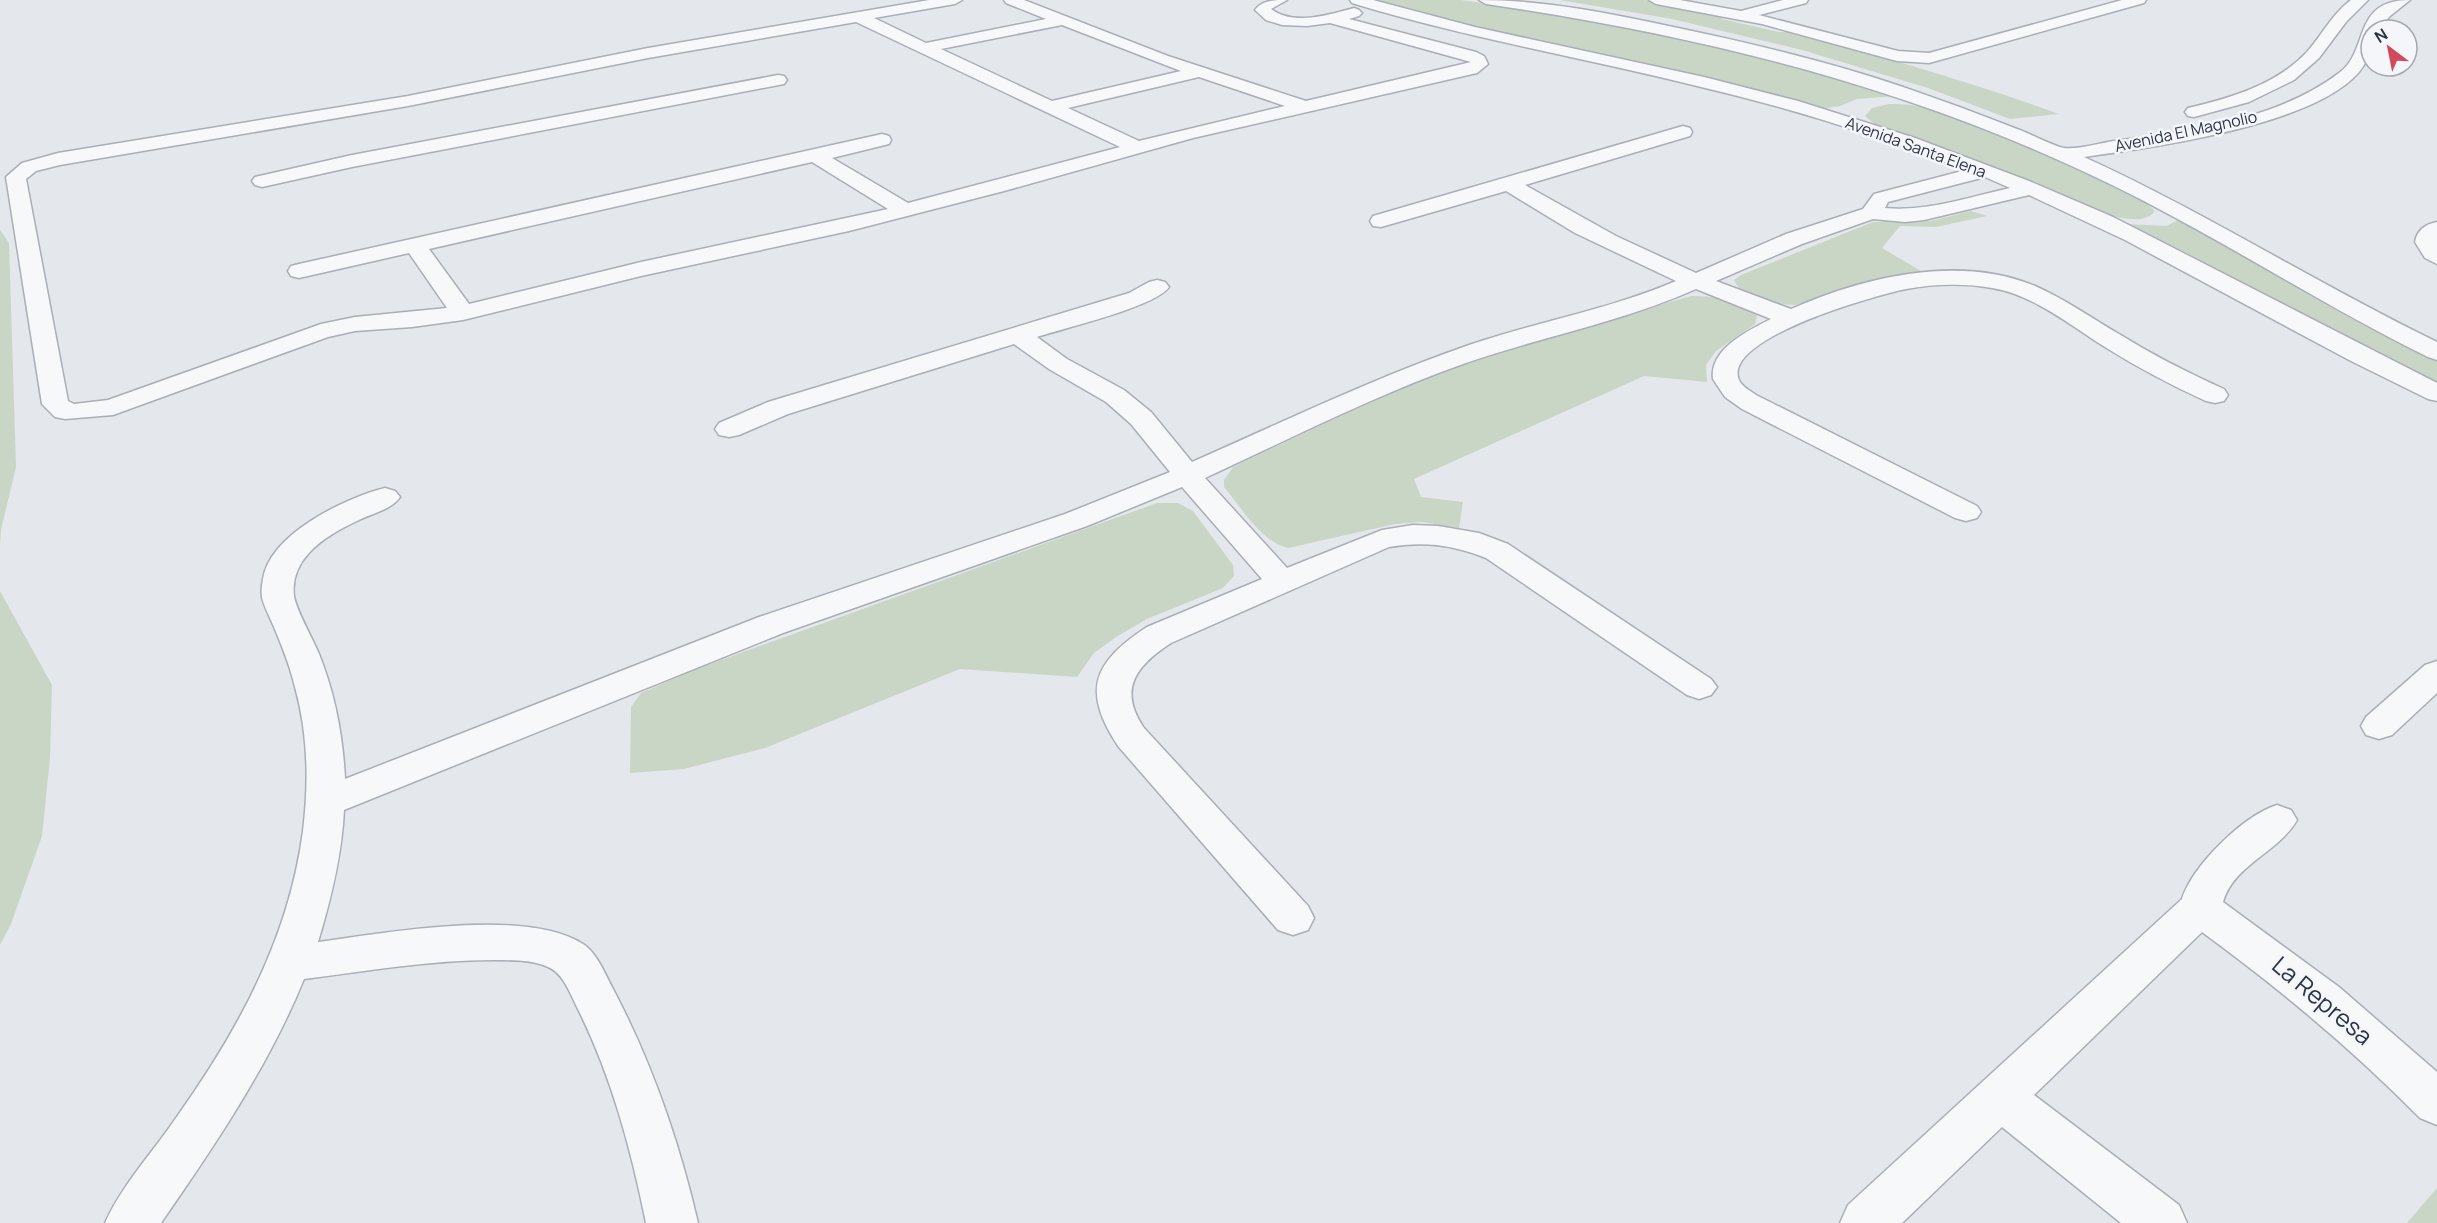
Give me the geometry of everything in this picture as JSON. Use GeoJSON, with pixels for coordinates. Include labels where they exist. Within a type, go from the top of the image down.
{"type":"FeatureCollection","features":[{"type":"Feature","properties":{"kind":"street"},"geometry":{"type":"LineString","coordinates":[[955,0],[648,53],[445,94],[38,164],[16,177],[55,404],[65,411],[74,412],[106,408],[141,398],[321,331],[355,324],[463,313],[630,272],[906,211],[1136,147],[1471,69],[1480,64],[1478,59],[1470,55],[1332,19]]}},
{"type":"Feature","properties":{"kind":"street"},"geometry":{"type":"LineString","coordinates":[[1011,0],[1198,72],[1305,106]]}},
{"type":"Feature","properties":{"kind":"street"},"geometry":{"type":"LineString","coordinates":[[1277,0],[1265,6],[1263,10],[1278,18],[1296,21],[1332,19],[1379,6]]}},
{"type":"Feature","properties":{"kind":"street","name":"Avenida Santa Elena"},"geometry":{"type":"LineString","coordinates":[[1357,0],[1744,92],[1862,112],[1985,171],[2097,218],[2227,284],[2324,337],[2437,393]]}},
{"type":"Feature","properties":{"kind":"street"},"geometry":{"type":"LineString","coordinates":[[1486,0],[1604,17],[1719,40],[1838,72],[1935,104],[2030,140],[2064,144],[2316,290],[2437,352]]}},
{"type":"Feature","properties":{"kind":"street"},"geometry":{"type":"LineString","coordinates":[[1656,0],[1801,29],[1897,56],[1919,59],[2139,0]]}},
{"type":"Feature","properties":{"kind":"street"},"geometry":{"type":"LineString","coordinates":[[1738,15],[1801,0]]}},
{"type":"Feature","properties":{"kind":"street","name":"Avenida El Magnolio"},"geometry":{"type":"LineString","coordinates":[[2064,144],[2199,132],[2275,112],[2334,84],[2351,72],[2350,52],[2382,13],[2403,0]]}},
{"type":"Feature","properties":{"kind":"street","name":"Avenida El Magnolio"},"geometry":{"type":"LineString","coordinates":[[2173,116],[2219,105],[2259,91],[2297,71],[2320,47],[2337,21],[2355,1]]}},
{"type":"Feature","properties":{"kind":"street"},"geometry":{"type":"LineString","coordinates":[[859,17],[1136,147]]}},
{"type":"Feature","properties":{"kind":"street"},"geometry":{"type":"LineString","coordinates":[[923,48],[1065,20]]}},
{"type":"Feature","properties":{"kind":"street"},"geometry":{"type":"LineString","coordinates":[[2320,47],[2350,52]]}},
{"type":"Feature","properties":{"kind":"street"},"geometry":{"type":"LineString","coordinates":[[648,53],[669,68]]}},
{"type":"Feature","properties":{"kind":"street"},"geometry":{"type":"LineString","coordinates":[[1050,107],[1198,72]]}},
{"type":"Feature","properties":{"kind":"street"},"geometry":{"type":"LineString","coordinates":[[262,181],[698,87],[778,80]]}},
{"type":"Feature","properties":{"kind":"street"},"geometry":{"type":"LineString","coordinates":[[1862,112],[1898,100],[1935,104]]}},
{"type":"Feature","properties":{"kind":"street"},"geometry":{"type":"LineString","coordinates":[[322,114],[352,161]]}},
{"type":"Feature","properties":{"kind":"street"},"geometry":{"type":"LineString","coordinates":[[1381,221],[1683,132]]}},
{"type":"Feature","properties":{"kind":"street"},"geometry":{"type":"LineString","coordinates":[[299,271],[416,247],[882,141]]}},
{"type":"Feature","properties":{"kind":"street"},"geometry":{"type":"LineString","coordinates":[[817,157],[906,211]]}},
{"type":"Feature","properties":{"kind":"street"},"geometry":{"type":"LineString","coordinates":[[1871,213],[1881,198],[1985,171]]}},
{"type":"Feature","properties":{"kind":"street"},"geometry":{"type":"LineString","coordinates":[[1508,183],[1584,229],[1698,280],[1791,318]]}},
{"type":"Feature","properties":{"kind":"street"},"geometry":{"type":"LineString","coordinates":[[327,801],[761,629],[1058,527],[1187,475],[1405,377],[1450,360],[1493,345],[1619,310],[1698,280],[1794,239],[1871,213],[1905,216],[1924,214],[2030,189]]}},
{"type":"Feature","properties":{"kind":"street"},"geometry":{"type":"LineString","coordinates":[[2097,218],[2129,223],[2156,223],[2172,219],[2177,214],[2177,210]]}},
{"type":"Feature","properties":{"kind":"street"},"geometry":{"type":"LineString","coordinates":[[2437,228],[2428,234],[2425,244],[2437,257]]}},
{"type":"Feature","properties":{"kind":"street"},"geometry":{"type":"LineString","coordinates":[[416,247],[463,313]]}},
{"type":"Feature","properties":{"kind":"street"},"geometry":{"type":"LineString","coordinates":[[1966,513],[1751,403],[1732,389],[1724,376],[1729,360],[1746,344],[1791,318],[1845,297],[1902,284],[1956,278],[1996,281],[2024,290],[2047,301],[2159,368],[2215,395]]}},
{"type":"Feature","properties":{"kind":"street"},"geometry":{"type":"LineString","coordinates":[[729,429],[778,408],[1137,298],[1157,286]]}},
{"type":"Feature","properties":{"kind":"street"},"geometry":{"type":"LineString","coordinates":[[1017,334],[1058,364],[1115,396],[1148,425],[1187,475],[1281,581]]}},
{"type":"Feature","properties":{"kind":"street"},"geometry":{"type":"LineString","coordinates":[[131,1223],[221,1095],[254,1041],[291,963],[315,882],[327,801],[326,762],[317,701],[307,665],[278,597],[276,585],[280,572],[289,556],[320,528],[385,497]]}},
{"type":"Feature","properties":{"kind":"street"},"geometry":{"type":"LineString","coordinates":[[1293,918],[1131,737],[1116,715],[1113,703],[1116,678],[1124,662],[1138,647],[1159,634],[1382,539],[1425,534],[1468,540],[1509,557],[1700,687]]}},
{"type":"Feature","properties":{"kind":"street"},"geometry":{"type":"LineString","coordinates":[[2379,726],[2437,673]]}},
{"type":"Feature","properties":{"kind":"street"},"geometry":{"type":"LineString","coordinates":[[1866,1223],[2200,908],[2202,895],[2210,879],[2277,820]]}},
{"type":"Feature","properties":{"kind":"street","name":"La Represa"},"geometry":{"type":"LineString","coordinates":[[2200,908],[2328,1004],[2437,1103]]}},
{"type":"Feature","properties":{"kind":"street"},"geometry":{"type":"LineString","coordinates":[[291,963],[437,945],[500,941],[541,946],[567,956],[585,980],[628,1068],[661,1168],[672,1223]]}},
{"type":"Feature","properties":{"kind":"street"},"geometry":{"type":"LineString","coordinates":[[2000,1096],[2161,1223]]}},
{"type":"Feature","properties":{"kind":"green space"},"geometry":{"type":"Polygon","coordinates":[[[1374,0],[1461,0],[1556,13],[1740,50],[1895,96],[1857,99],[1840,106],[1821,109],[1682,73],[1482,28],[1374,0]]]}},
{"type":"Feature","properties":{"kind":"green space"},"geometry":{"type":"Polygon","coordinates":[[[1560,0],[1645,0],[1721,15],[1722,19],[1779,32],[1791,32],[1892,60],[2059,114],[2010,119],[1928,88],[1802,50],[1672,19],[1560,0]]]}},
{"type":"Feature","properties":{"kind":"green space"},"geometry":{"type":"Polygon","coordinates":[[[1889,104],[1929,108],[1980,127],[2088,173],[2119,188],[2155,211],[2139,219],[2106,214],[1877,126],[1865,116],[1872,108],[1889,104]]]}},
{"type":"Feature","properties":{"kind":"green space"},"geometry":{"type":"Polygon","coordinates":[[[1971,211],[1987,216],[1936,227],[1900,226],[1882,248],[1926,274],[1794,305],[1760,300],[1744,292],[1734,280],[1741,275],[1873,222],[1931,221],[1971,211]]]}},
{"type":"Feature","properties":{"kind":"green space"},"geometry":{"type":"Polygon","coordinates":[[[2181,219],[2313,297],[2437,360],[2437,382],[2126,224],[2166,226],[2181,219]]]}},
{"type":"Feature","properties":{"kind":"green space"},"geometry":{"type":"Polygon","coordinates":[[[0,230],[9,243],[16,467],[1,530],[0,546],[0,230]]]}},
{"type":"Feature","properties":{"kind":"green space"},"geometry":{"type":"Polygon","coordinates":[[[1691,296],[1735,302],[1751,310],[1757,316],[1755,324],[1716,351],[1706,365],[1707,382],[1644,376],[1414,479],[1421,497],[1463,502],[1459,528],[1422,522],[1395,524],[1288,548],[1260,531],[1224,487],[1224,480],[1233,467],[1414,381],[1482,356],[1691,296]]]}},
{"type":"Feature","properties":{"kind":"green space"},"geometry":{"type":"Polygon","coordinates":[[[1157,503],[1178,503],[1193,511],[1233,565],[1234,576],[1223,588],[1147,619],[1116,637],[1094,653],[1077,677],[960,669],[765,748],[684,769],[630,773],[631,707],[641,693],[696,669],[1157,503]]]}},
{"type":"Feature","properties":{"kind":"green space"},"geometry":{"type":"Polygon","coordinates":[[[0,591],[52,685],[50,758],[42,836],[11,924],[0,945],[0,591]]]}},
{"type":"Feature","properties":{"kind":"green space"},"geometry":{"type":"Polygon","coordinates":[[[2437,1188],[2437,1223],[2407,1223],[2437,1188]]]}}]}
